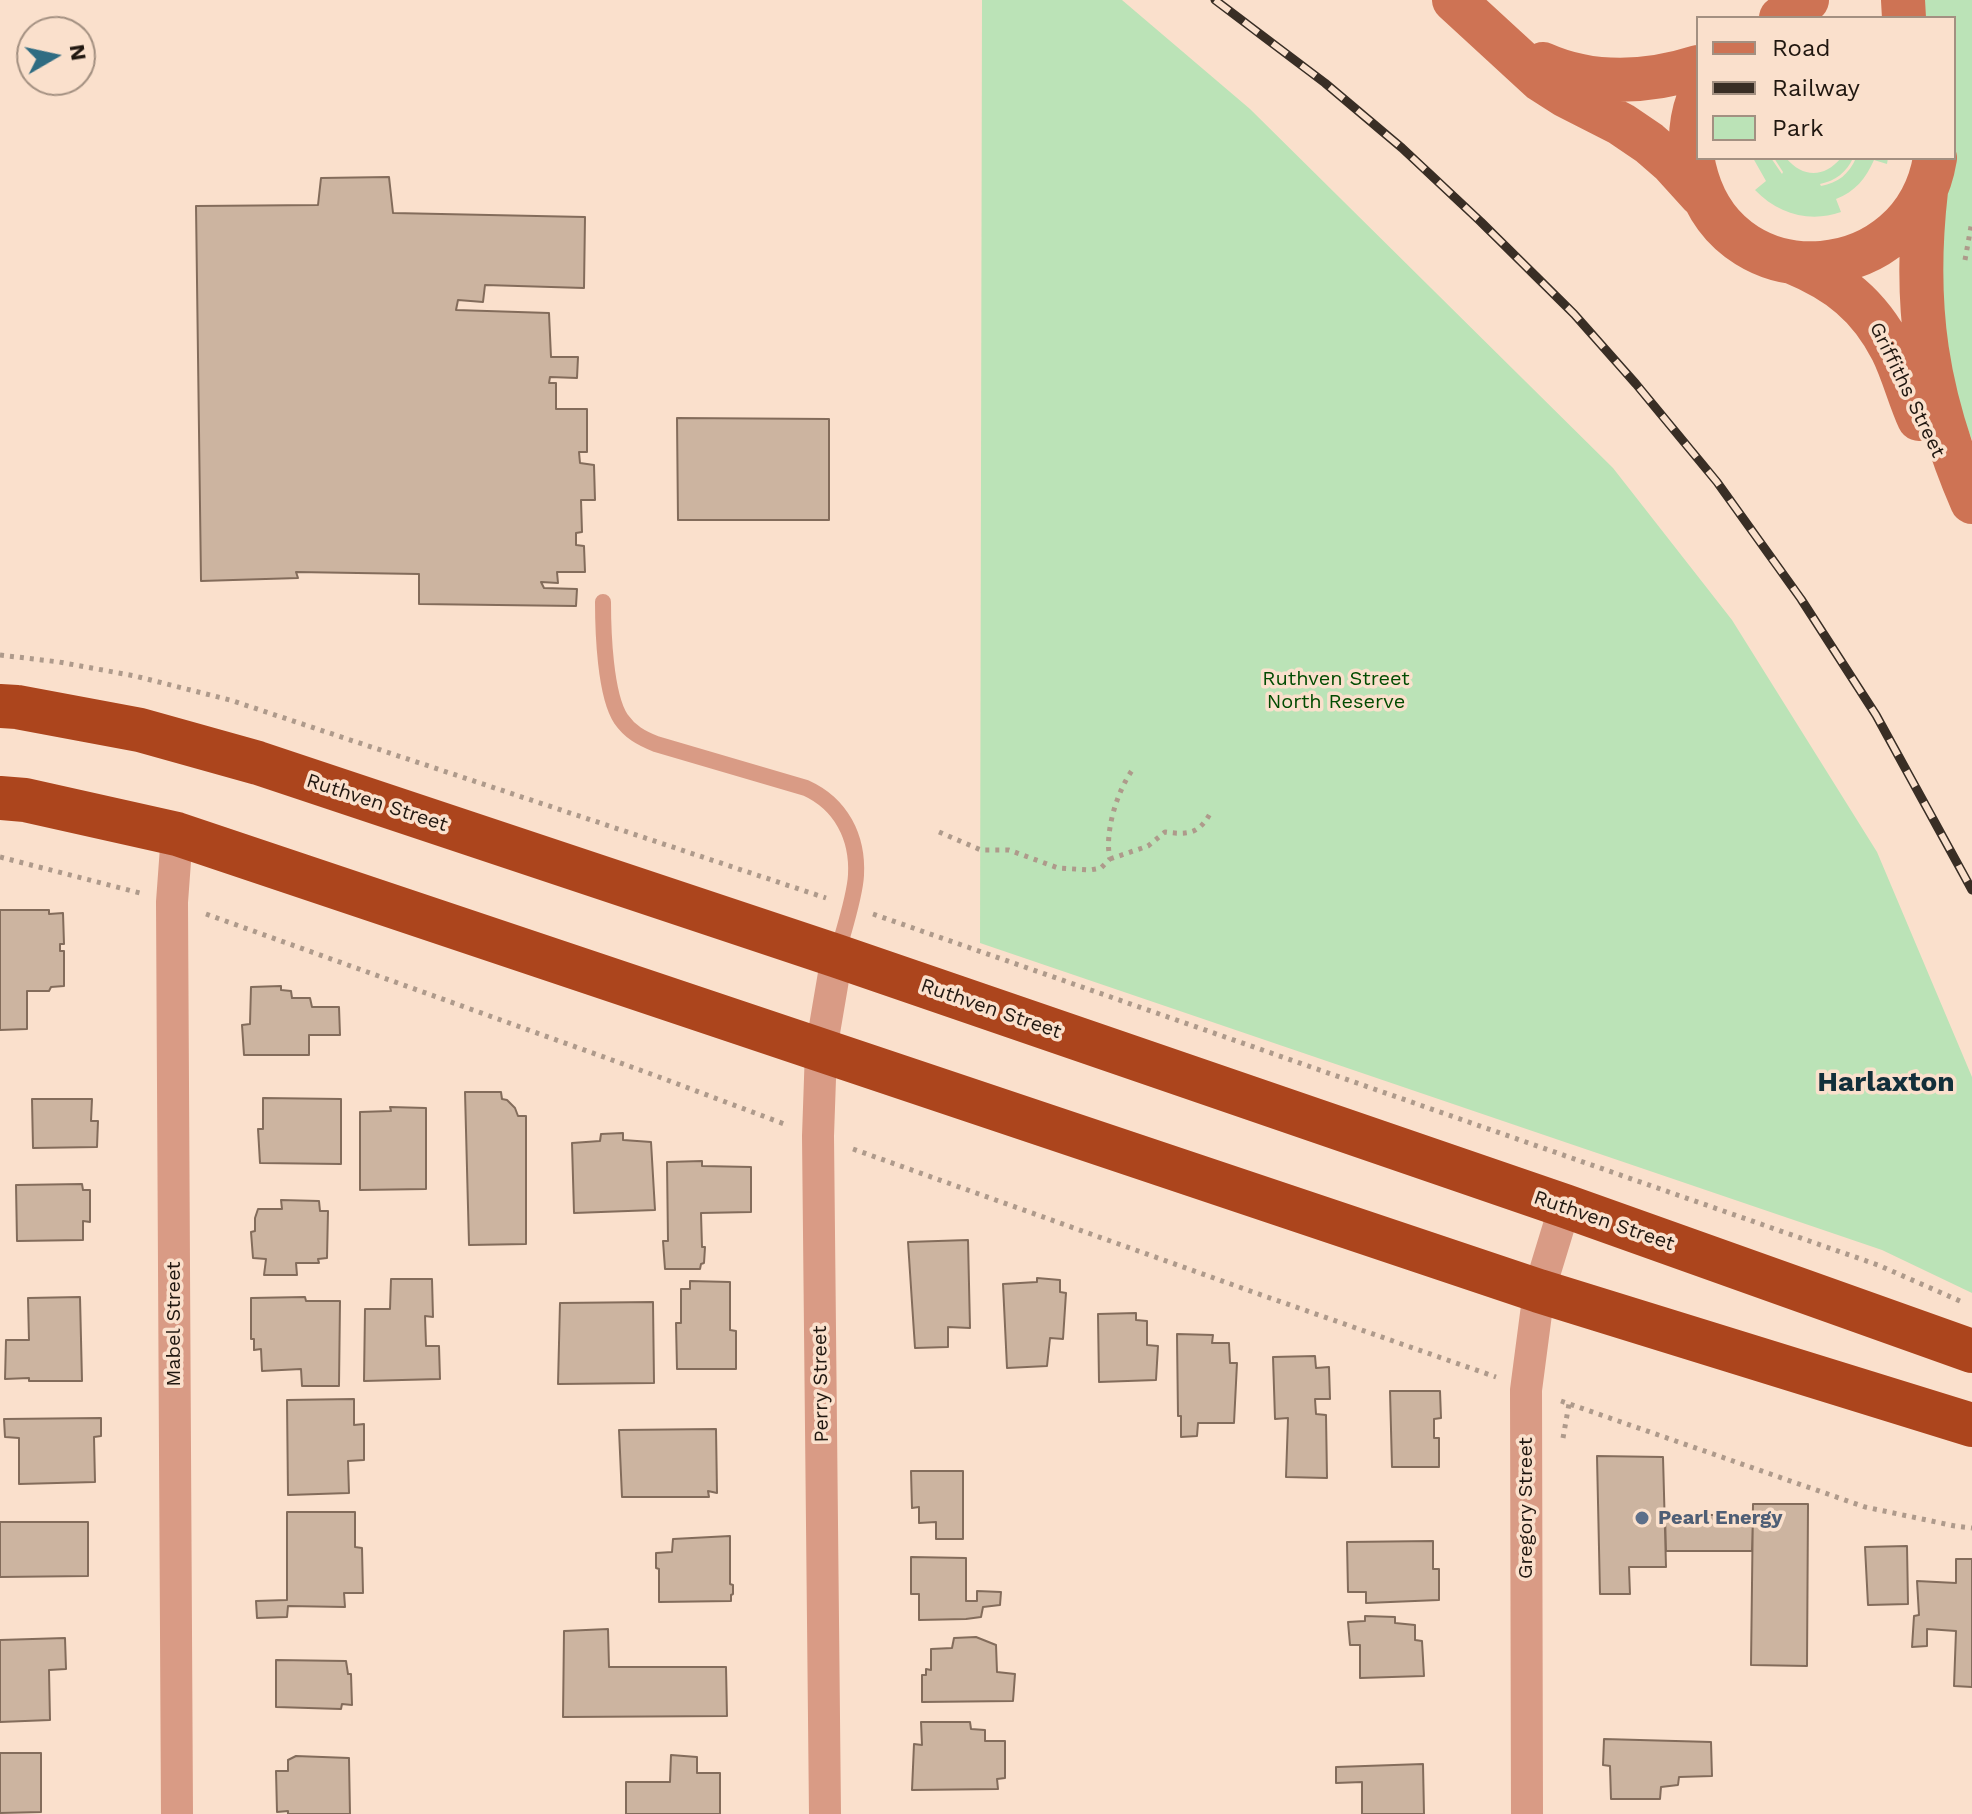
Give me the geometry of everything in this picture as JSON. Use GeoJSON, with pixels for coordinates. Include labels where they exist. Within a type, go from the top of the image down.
{"type":"FeatureCollection","features":[{"type":"Feature","properties":{"kind":"highway","name":"Ruthven Street"},"geometry":{"type":"LineString","coordinates":[[6,707],[140,730],[258,763],[837,956],[1565,1206],[1972,1351]]}},
{"type":"Feature","properties":{"kind":"highway"},"geometry":{"type":"LineString","coordinates":[[0,798],[25,800],[177,834],[1539,1291],[1972,1425]]}},
{"type":"Feature","properties":{"kind":"main road"},"geometry":{"type":"LineString","coordinates":[[1454,0],[1541,80],[1649,143],[1693,185],[1730,230],[1751,246],[1776,258],[1817,264],[1858,256],[1870,250],[1903,225],[1930,174]]}},
{"type":"Feature","properties":{"kind":"main road"},"geometry":{"type":"LineString","coordinates":[[1784,16],[1807,0]]}},
{"type":"Feature","properties":{"kind":"main road"},"geometry":{"type":"LineString","coordinates":[[1498,40],[1550,67],[1579,75],[1638,80],[1696,68]]}},
{"type":"Feature","properties":{"kind":"main road"},"geometry":{"type":"LineString","coordinates":[[1696,110],[1692,158],[1699,184],[1711,209]]}},
{"type":"Feature","properties":{"kind":"main road","name":"Griffiths Street"},"geometry":{"type":"LineString","coordinates":[[1930,174],[1921,232],[1922,316],[1940,417],[1972,504]]}},
{"type":"Feature","properties":{"kind":"main road","name":"Griffiths Street"},"geometry":{"type":"LineString","coordinates":[[1790,261],[1836,284],[1869,313],[1893,351],[1934,450],[1972,504]]}},
{"type":"Feature","properties":{"kind":"street","name":"Mabel Street"},"geometry":{"type":"LineString","coordinates":[[177,834],[172,902],[177,1814]]}},
{"type":"Feature","properties":{"kind":"street","name":"Perry Street"},"geometry":{"type":"LineString","coordinates":[[825,1814],[818,1136],[821,1050],[837,956]]}},
{"type":"Feature","properties":{"kind":"street","name":"Gregory Street"},"geometry":{"type":"LineString","coordinates":[[1527,1814],[1526,1390],[1539,1291],[1565,1206]]}},
{"type":"Feature","properties":{"kind":"lane"},"geometry":{"type":"LineString","coordinates":[[603,602],[603,644],[614,705],[627,727],[640,738],[656,744],[806,788],[819,794],[840,814],[853,845],[856,877],[837,956]]}},
{"type":"Feature","properties":{"kind":"path"},"geometry":{"type":"LineString","coordinates":[[0,655],[135,676],[230,700],[849,905],[1878,1265],[1972,1306]]}},
{"type":"Feature","properties":{"kind":"path"},"geometry":{"type":"LineString","coordinates":[[1110,859],[1107,847],[1113,816],[1125,781],[1133,769]]}},
{"type":"Feature","properties":{"kind":"path"},"geometry":{"type":"LineString","coordinates":[[939,832],[981,850],[1009,850],[1058,868],[1090,870],[1101,868],[1110,859],[1148,846],[1165,832],[1191,833],[1207,821],[1211,812]]}},
{"type":"Feature","properties":{"kind":"path"},"geometry":{"type":"LineString","coordinates":[[0,857],[172,902],[1253,1292],[1507,1380],[1526,1390],[1865,1507],[1972,1528]]}},
{"type":"Feature","properties":{"kind":"green space","name":"Ruthven Street North Reserve"},"geometry":{"type":"Polygon","coordinates":[[[982,0],[1122,0],[1250,109],[1613,468],[1732,620],[1877,852],[1972,1077],[1972,1293],[1882,1250],[980,943],[982,0]]]}},
{"type":"Feature","properties":{"kind":"green space"},"geometry":{"type":"Polygon","coordinates":[[[1914,0],[1972,0],[1972,440],[1959,406],[1939,316],[1942,218],[1953,160],[1956,160],[1956,16],[1916,16],[1914,0]]]}},
{"type":"Feature","properties":{"kind":"green space"},"geometry":{"type":"Polygon","coordinates":[[[1754,160],[1772,160],[1782,174],[1775,160],[1788,160],[1799,169],[1814,173],[1828,169],[1839,160],[1852,160],[1840,175],[1821,186],[1842,177],[1855,160],[1874,160],[1859,184],[1836,199],[1841,212],[1829,215],[1795,214],[1774,205],[1755,190],[1766,181],[1754,160]]]}},
{"type":"Feature","properties":{"kind":"building"},"geometry":{"type":"Polygon","coordinates":[[[389,177],[393,213],[585,217],[584,288],[485,285],[483,302],[458,300],[456,310],[549,313],[551,357],[578,357],[577,378],[550,377],[549,383],[556,383],[556,409],[587,409],[587,452],[579,452],[580,463],[594,465],[595,500],[581,500],[582,532],[576,533],[576,545],[584,546],[585,572],[557,572],[558,583],[541,582],[544,588],[577,589],[576,606],[419,604],[419,574],[296,572],[298,578],[201,581],[196,206],[318,205],[321,178],[389,177]]]}},
{"type":"Feature","properties":{"kind":"building"},"geometry":{"type":"Polygon","coordinates":[[[677,418],[829,419],[829,520],[678,520],[677,418]]]}},
{"type":"Feature","properties":{"kind":"building"},"geometry":{"type":"Polygon","coordinates":[[[0,910],[63,913],[64,944],[60,944],[60,951],[64,951],[64,986],[51,987],[49,991],[27,991],[27,1029],[0,1030],[0,910]]]}},
{"type":"Feature","properties":{"kind":"building"},"geometry":{"type":"Polygon","coordinates":[[[281,986],[281,990],[291,991],[292,998],[310,998],[312,1007],[339,1007],[340,1035],[309,1035],[309,1055],[244,1055],[242,1025],[250,1024],[251,987],[281,986]]]}},
{"type":"Feature","properties":{"kind":"building"},"geometry":{"type":"Polygon","coordinates":[[[465,1092],[501,1092],[502,1099],[515,1108],[518,1116],[526,1116],[526,1244],[469,1245],[465,1092]]]}},
{"type":"Feature","properties":{"kind":"building"},"geometry":{"type":"Polygon","coordinates":[[[263,1098],[341,1099],[341,1164],[260,1163],[258,1129],[263,1129],[263,1098]]]}},
{"type":"Feature","properties":{"kind":"building"},"geometry":{"type":"Polygon","coordinates":[[[32,1099],[92,1099],[91,1121],[98,1121],[97,1147],[33,1148],[32,1099]]]}},
{"type":"Feature","properties":{"kind":"building"},"geometry":{"type":"Polygon","coordinates":[[[390,1107],[426,1108],[426,1189],[360,1190],[360,1112],[391,1111],[390,1107]]]}},
{"type":"Feature","properties":{"kind":"building"},"geometry":{"type":"Polygon","coordinates":[[[623,1133],[623,1140],[651,1142],[655,1210],[574,1213],[572,1143],[600,1141],[601,1134],[623,1133]]]}},
{"type":"Feature","properties":{"kind":"building"},"geometry":{"type":"Polygon","coordinates":[[[702,1161],[702,1166],[751,1167],[751,1212],[701,1213],[704,1263],[700,1269],[665,1269],[663,1241],[668,1241],[667,1162],[702,1161]]]}},
{"type":"Feature","properties":{"kind":"building"},"geometry":{"type":"Polygon","coordinates":[[[82,1184],[83,1190],[90,1190],[90,1222],[83,1221],[83,1240],[17,1241],[16,1185],[82,1184]]]}},
{"type":"Feature","properties":{"kind":"building"},"geometry":{"type":"Polygon","coordinates":[[[281,1200],[319,1201],[320,1211],[328,1211],[327,1258],[318,1259],[319,1263],[296,1263],[297,1275],[264,1275],[266,1259],[253,1258],[251,1232],[255,1231],[258,1209],[282,1209],[281,1200]]]}},
{"type":"Feature","properties":{"kind":"building"},"geometry":{"type":"Polygon","coordinates":[[[968,1240],[970,1328],[948,1327],[948,1347],[915,1348],[908,1242],[968,1240]]]}},
{"type":"Feature","properties":{"kind":"building"},"geometry":{"type":"Polygon","coordinates":[[[1037,1278],[1060,1280],[1060,1292],[1066,1293],[1063,1339],[1050,1338],[1047,1366],[1007,1368],[1003,1284],[1037,1282],[1037,1278]]]}},
{"type":"Feature","properties":{"kind":"building"},"geometry":{"type":"Polygon","coordinates":[[[391,1279],[432,1279],[433,1317],[425,1316],[426,1346],[439,1346],[440,1379],[364,1381],[365,1309],[390,1309],[391,1279]]]}},
{"type":"Feature","properties":{"kind":"building"},"geometry":{"type":"Polygon","coordinates":[[[690,1281],[730,1282],[730,1330],[736,1331],[736,1369],[677,1369],[676,1323],[681,1323],[681,1289],[690,1289],[690,1281]]]}},
{"type":"Feature","properties":{"kind":"building"},"geometry":{"type":"Polygon","coordinates":[[[80,1297],[82,1381],[5,1379],[6,1340],[29,1340],[28,1298],[80,1297]]]}},
{"type":"Feature","properties":{"kind":"building"},"geometry":{"type":"Polygon","coordinates":[[[305,1297],[306,1301],[340,1301],[339,1386],[302,1386],[301,1369],[262,1371],[261,1349],[254,1350],[254,1339],[251,1339],[251,1298],[305,1297]]]}},
{"type":"Feature","properties":{"kind":"building"},"geometry":{"type":"Polygon","coordinates":[[[653,1302],[654,1383],[558,1384],[560,1303],[653,1302]]]}},
{"type":"Feature","properties":{"kind":"building"},"geometry":{"type":"Polygon","coordinates":[[[1136,1313],[1136,1320],[1147,1321],[1147,1345],[1158,1346],[1156,1380],[1099,1382],[1098,1314],[1136,1313]]]}},
{"type":"Feature","properties":{"kind":"building"},"geometry":{"type":"Polygon","coordinates":[[[1177,1334],[1213,1335],[1212,1343],[1229,1343],[1230,1363],[1237,1363],[1234,1423],[1198,1423],[1197,1436],[1181,1437],[1177,1334]]]}},
{"type":"Feature","properties":{"kind":"building"},"geometry":{"type":"Polygon","coordinates":[[[1315,1356],[1316,1368],[1329,1367],[1330,1399],[1315,1399],[1316,1414],[1326,1415],[1327,1478],[1286,1477],[1288,1418],[1275,1419],[1273,1357],[1315,1356]]]}},
{"type":"Feature","properties":{"kind":"building"},"geometry":{"type":"Polygon","coordinates":[[[1390,1391],[1440,1391],[1441,1418],[1434,1419],[1434,1438],[1439,1438],[1439,1467],[1392,1467],[1390,1391]]]}},
{"type":"Feature","properties":{"kind":"building"},"geometry":{"type":"Polygon","coordinates":[[[354,1399],[354,1425],[364,1424],[364,1460],[348,1461],[349,1493],[288,1495],[287,1400],[354,1399]]]}},
{"type":"Feature","properties":{"kind":"building"},"geometry":{"type":"Polygon","coordinates":[[[101,1418],[101,1436],[94,1437],[95,1482],[19,1484],[19,1438],[5,1437],[4,1419],[101,1418]]]}},
{"type":"Feature","properties":{"kind":"building"},"geometry":{"type":"Polygon","coordinates":[[[716,1429],[717,1493],[708,1491],[709,1497],[622,1497],[619,1430],[716,1429]]]}},
{"type":"Feature","properties":{"kind":"building"},"geometry":{"type":"Polygon","coordinates":[[[1597,1456],[1663,1457],[1666,1567],[1629,1567],[1630,1594],[1600,1594],[1597,1456]]]}},
{"type":"Feature","properties":{"kind":"building"},"geometry":{"type":"Polygon","coordinates":[[[911,1471],[963,1471],[963,1539],[936,1539],[936,1522],[919,1523],[919,1507],[912,1508],[911,1471]]]}},
{"type":"Feature","properties":{"kind":"building"},"geometry":{"type":"Polygon","coordinates":[[[1753,1504],[1808,1504],[1807,1666],[1751,1665],[1753,1504]]]}},
{"type":"Feature","properties":{"kind":"building"},"geometry":{"type":"Polygon","coordinates":[[[287,1512],[355,1512],[355,1547],[362,1548],[363,1593],[344,1593],[345,1607],[288,1606],[287,1617],[257,1618],[256,1601],[287,1600],[287,1512]]]}},
{"type":"Feature","properties":{"kind":"building"},"geometry":{"type":"Polygon","coordinates":[[[1665,1515],[1753,1515],[1752,1551],[1666,1551],[1665,1515]]]}},
{"type":"Feature","properties":{"kind":"building"},"geometry":{"type":"Polygon","coordinates":[[[0,1522],[88,1522],[88,1576],[0,1577],[0,1522]]]}},
{"type":"Feature","properties":{"kind":"building"},"geometry":{"type":"Polygon","coordinates":[[[730,1536],[731,1601],[659,1602],[656,1553],[672,1552],[673,1539],[730,1536]]]}},
{"type":"Feature","properties":{"kind":"building"},"geometry":{"type":"Polygon","coordinates":[[[1433,1541],[1433,1569],[1439,1569],[1439,1600],[1366,1603],[1366,1592],[1348,1592],[1347,1542],[1433,1541]]]}},
{"type":"Feature","properties":{"kind":"building"},"geometry":{"type":"Polygon","coordinates":[[[1907,1546],[1908,1604],[1868,1605],[1865,1547],[1907,1546]]]}},
{"type":"Feature","properties":{"kind":"building"},"geometry":{"type":"Polygon","coordinates":[[[911,1557],[966,1558],[966,1601],[977,1601],[977,1591],[1001,1592],[1000,1605],[983,1607],[981,1617],[919,1620],[919,1594],[911,1594],[911,1557]]]}},
{"type":"Feature","properties":{"kind":"building"},"geometry":{"type":"Polygon","coordinates":[[[1956,1559],[1972,1559],[1972,1687],[1954,1686],[1956,1631],[1927,1629],[1927,1646],[1912,1647],[1914,1616],[1919,1615],[1917,1581],[1956,1583],[1956,1559]]]}},
{"type":"Feature","properties":{"kind":"building"},"geometry":{"type":"Polygon","coordinates":[[[1365,1616],[1395,1617],[1395,1623],[1415,1625],[1415,1640],[1422,1641],[1424,1676],[1360,1678],[1360,1645],[1350,1645],[1348,1622],[1365,1621],[1365,1616]]]}},
{"type":"Feature","properties":{"kind":"building"},"geometry":{"type":"Polygon","coordinates":[[[608,1629],[609,1667],[726,1667],[727,1716],[563,1717],[564,1631],[608,1629]]]}},
{"type":"Feature","properties":{"kind":"building"},"geometry":{"type":"Polygon","coordinates":[[[976,1637],[996,1645],[997,1672],[1015,1674],[1013,1701],[922,1702],[922,1675],[926,1675],[926,1669],[931,1670],[931,1649],[952,1648],[954,1638],[976,1637]]]}},
{"type":"Feature","properties":{"kind":"building"},"geometry":{"type":"Polygon","coordinates":[[[65,1638],[66,1669],[49,1670],[50,1720],[0,1722],[0,1640],[65,1638]]]}},
{"type":"Feature","properties":{"kind":"building"},"geometry":{"type":"Polygon","coordinates":[[[276,1660],[346,1661],[348,1674],[351,1674],[352,1705],[342,1704],[341,1709],[276,1707],[276,1660]]]}},
{"type":"Feature","properties":{"kind":"building"},"geometry":{"type":"Polygon","coordinates":[[[921,1722],[970,1722],[971,1729],[985,1730],[985,1741],[1005,1741],[1005,1778],[997,1779],[998,1789],[912,1790],[914,1744],[922,1745],[921,1722]]]}},
{"type":"Feature","properties":{"kind":"building"},"geometry":{"type":"Polygon","coordinates":[[[1604,1739],[1711,1742],[1712,1776],[1679,1777],[1678,1785],[1661,1787],[1660,1799],[1611,1799],[1610,1766],[1603,1765],[1604,1739]]]}},
{"type":"Feature","properties":{"kind":"building"},"geometry":{"type":"Polygon","coordinates":[[[0,1753],[41,1753],[41,1812],[0,1813],[0,1753]]]}},
{"type":"Feature","properties":{"kind":"building"},"geometry":{"type":"Polygon","coordinates":[[[671,1755],[697,1757],[697,1773],[720,1773],[720,1814],[626,1814],[626,1782],[670,1782],[671,1755]]]}},
{"type":"Feature","properties":{"kind":"building"},"geometry":{"type":"Polygon","coordinates":[[[296,1756],[349,1758],[350,1814],[277,1812],[276,1771],[288,1771],[288,1760],[296,1756]]]}},
{"type":"Feature","properties":{"kind":"building"},"geometry":{"type":"Polygon","coordinates":[[[1423,1764],[1424,1814],[1362,1814],[1362,1782],[1336,1783],[1336,1767],[1423,1764]]]}},
{"type":"Feature","properties":{"kind":"railway"},"geometry":{"type":"LineString","coordinates":[[1215,0],[1325,83],[1402,148],[1574,314],[1636,384],[1717,482],[1801,599],[1876,715],[1972,890]]}},
{"type":"Feature","properties":{"kind":"place","name":"Pearl Energy"},"geometry":{"type":"Point","coordinates":[1642,1518]}},
{"type":"Feature","properties":{"kind":"district","name":"Harlaxton"},"geometry":{"type":"Point","coordinates":[1886,1083]}}]}
